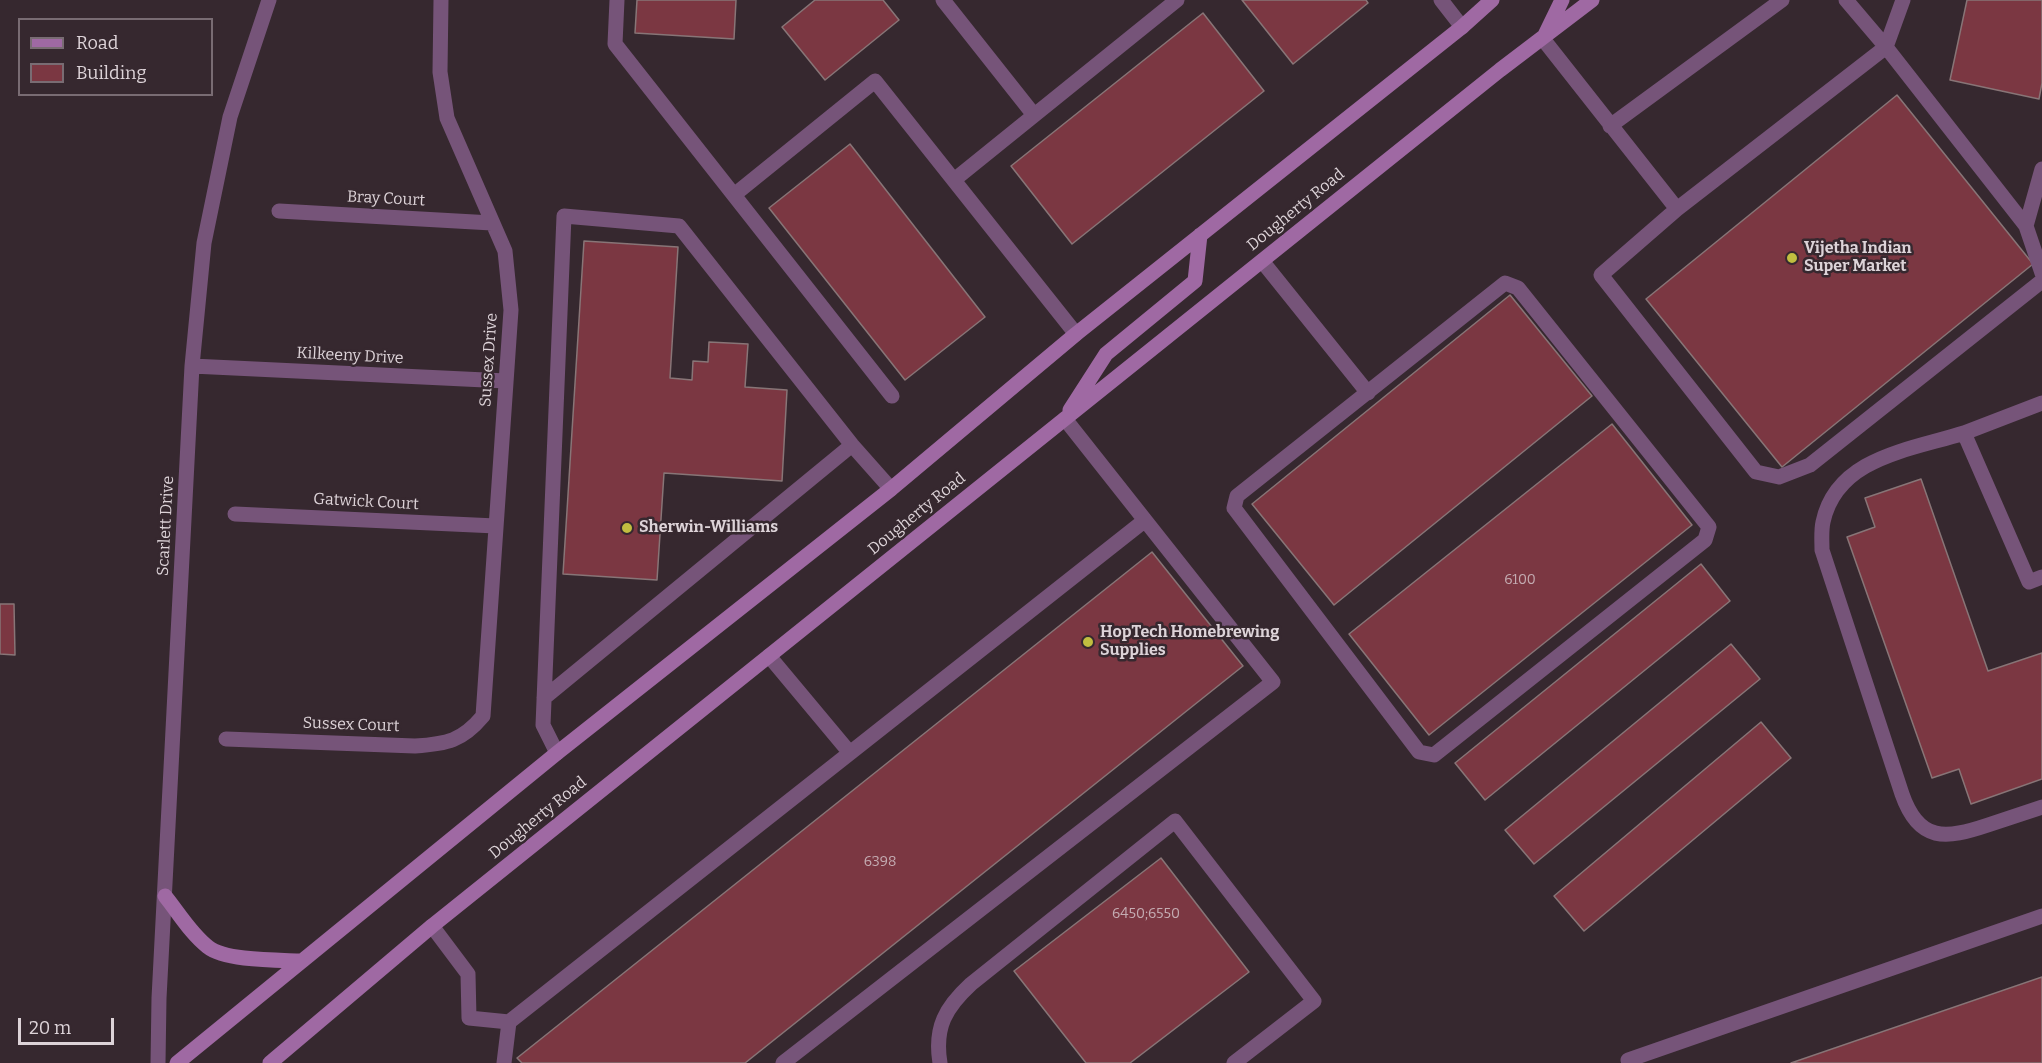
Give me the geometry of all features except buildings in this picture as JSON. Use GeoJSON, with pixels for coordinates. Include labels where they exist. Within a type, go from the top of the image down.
{"type":"FeatureCollection","features":[{"type":"Feature","properties":{"kind":"main road"},"geometry":{"type":"LineString","coordinates":[[177,1063],[557,753],[891,489],[1076,334],[1462,27],[1492,0]]}},
{"type":"Feature","properties":{"kind":"main road"},"geometry":{"type":"LineString","coordinates":[[1543,39],[1562,0]]}},
{"type":"Feature","properties":{"kind":"main road","name":"Dougherty Road"},"geometry":{"type":"LineString","coordinates":[[270,1063],[432,926],[1500,70],[1592,0]]}},
{"type":"Feature","properties":{"kind":"main road"},"geometry":{"type":"LineString","coordinates":[[1065,419],[1106,354],[1196,281],[1200,235]]}},
{"type":"Feature","properties":{"kind":"main road"},"geometry":{"type":"LineString","coordinates":[[165,896],[208,947],[221,954],[301,961]]}},
{"type":"Feature","properties":{"kind":"street","name":"Scarlett Drive"},"geometry":{"type":"LineString","coordinates":[[158,1063],[159,998],[192,366],[204,243],[230,117],[269,0]]}},
{"type":"Feature","properties":{"kind":"street","name":"Sussex Drive"},"geometry":{"type":"LineString","coordinates":[[441,0],[440,72],[447,118],[505,251],[511,310],[483,716],[471,730]]}},
{"type":"Feature","properties":{"kind":"street"},"geometry":{"type":"LineString","coordinates":[[617,0],[615,44],[892,396]]}},
{"type":"Feature","properties":{"kind":"street"},"geometry":{"type":"LineString","coordinates":[[943,0],[1034,115]]}},
{"type":"Feature","properties":{"kind":"street"},"geometry":{"type":"LineString","coordinates":[[954,180],[1177,0]]}},
{"type":"Feature","properties":{"kind":"street"},"geometry":{"type":"LineString","coordinates":[[1441,0],[1462,27]]}},
{"type":"Feature","properties":{"kind":"street"},"geometry":{"type":"LineString","coordinates":[[1610,126],[1782,0]]}},
{"type":"Feature","properties":{"kind":"street"},"geometry":{"type":"LineString","coordinates":[[1846,0],[1886,46],[2026,226],[2042,273]]}},
{"type":"Feature","properties":{"kind":"street"},"geometry":{"type":"LineString","coordinates":[[1903,0],[1886,46],[1677,209],[1601,275],[1756,472],[1779,477],[1810,465],[2042,281]]}},
{"type":"Feature","properties":{"kind":"street"},"geometry":{"type":"LineString","coordinates":[[1543,39],[1677,209]]}},
{"type":"Feature","properties":{"kind":"street"},"geometry":{"type":"LineString","coordinates":[[734,195],[875,81],[1076,334]]}},
{"type":"Feature","properties":{"kind":"street"},"geometry":{"type":"LineString","coordinates":[[2026,226],[2042,169]]}},
{"type":"Feature","properties":{"kind":"street","name":"Bray Court"},"geometry":{"type":"LineString","coordinates":[[279,211],[492,223]]}},
{"type":"Feature","properties":{"kind":"street"},"geometry":{"type":"LineString","coordinates":[[557,753],[543,724],[564,216],[679,226],[852,445],[891,489]]}},
{"type":"Feature","properties":{"kind":"street"},"geometry":{"type":"LineString","coordinates":[[1262,261],[1368,393]]}},
{"type":"Feature","properties":{"kind":"street"},"geometry":{"type":"LineString","coordinates":[[1505,283],[1518,288],[1709,527],[1705,540],[1434,755],[1419,752],[1234,508],[1236,496],[1368,393],[1505,283]]}},
{"type":"Feature","properties":{"kind":"street","name":"Kilkeeny Drive"},"geometry":{"type":"LineString","coordinates":[[192,366],[506,381]]}},
{"type":"Feature","properties":{"kind":"street"},"geometry":{"type":"LineString","coordinates":[[2042,403],[1964,433],[1872,461],[1849,476],[1832,497],[1823,523],[1822,550],[1904,801],[1916,822],[1943,835],[1959,835],[2042,807]]}},
{"type":"Feature","properties":{"kind":"street"},"geometry":{"type":"LineString","coordinates":[[783,1063],[1273,682],[1065,419]]}},
{"type":"Feature","properties":{"kind":"street"},"geometry":{"type":"LineString","coordinates":[[1964,433],[2029,582],[2042,577]]}},
{"type":"Feature","properties":{"kind":"street"},"geometry":{"type":"LineString","coordinates":[[544,698],[852,445]]}},
{"type":"Feature","properties":{"kind":"street","name":"Gatwick Court"},"geometry":{"type":"LineString","coordinates":[[235,514],[496,526]]}},
{"type":"Feature","properties":{"kind":"street"},"geometry":{"type":"LineString","coordinates":[[432,926],[468,974],[469,1018],[509,1022],[1144,521]]}},
{"type":"Feature","properties":{"kind":"street"},"geometry":{"type":"LineString","coordinates":[[769,656],[850,753]]}},
{"type":"Feature","properties":{"kind":"street","name":"Sussex Court"},"geometry":{"type":"LineString","coordinates":[[226,739],[415,746],[444,744],[471,730]]}},
{"type":"Feature","properties":{"kind":"street"},"geometry":{"type":"LineString","coordinates":[[940,1063],[937,1048],[941,1023],[953,1001],[971,984],[1175,821],[1314,1001],[1234,1063]]}},
{"type":"Feature","properties":{"kind":"street"},"geometry":{"type":"LineString","coordinates":[[1629,1063],[1628,1060],[2042,916]]}},
{"type":"Feature","properties":{"kind":"street"},"geometry":{"type":"LineString","coordinates":[[504,1063],[509,1022]]}},
{"type":"Feature","properties":{"kind":"place","name":"Vijetha Indian Super Market"},"geometry":{"type":"Point","coordinates":[1792,258]}},
{"type":"Feature","properties":{"kind":"place","name":"Sherwin-Williams"},"geometry":{"type":"Point","coordinates":[627,528]}},
{"type":"Feature","properties":{"kind":"place","name":"HopTech Homebrewing Supplies"},"geometry":{"type":"Point","coordinates":[1088,642]}}]}
